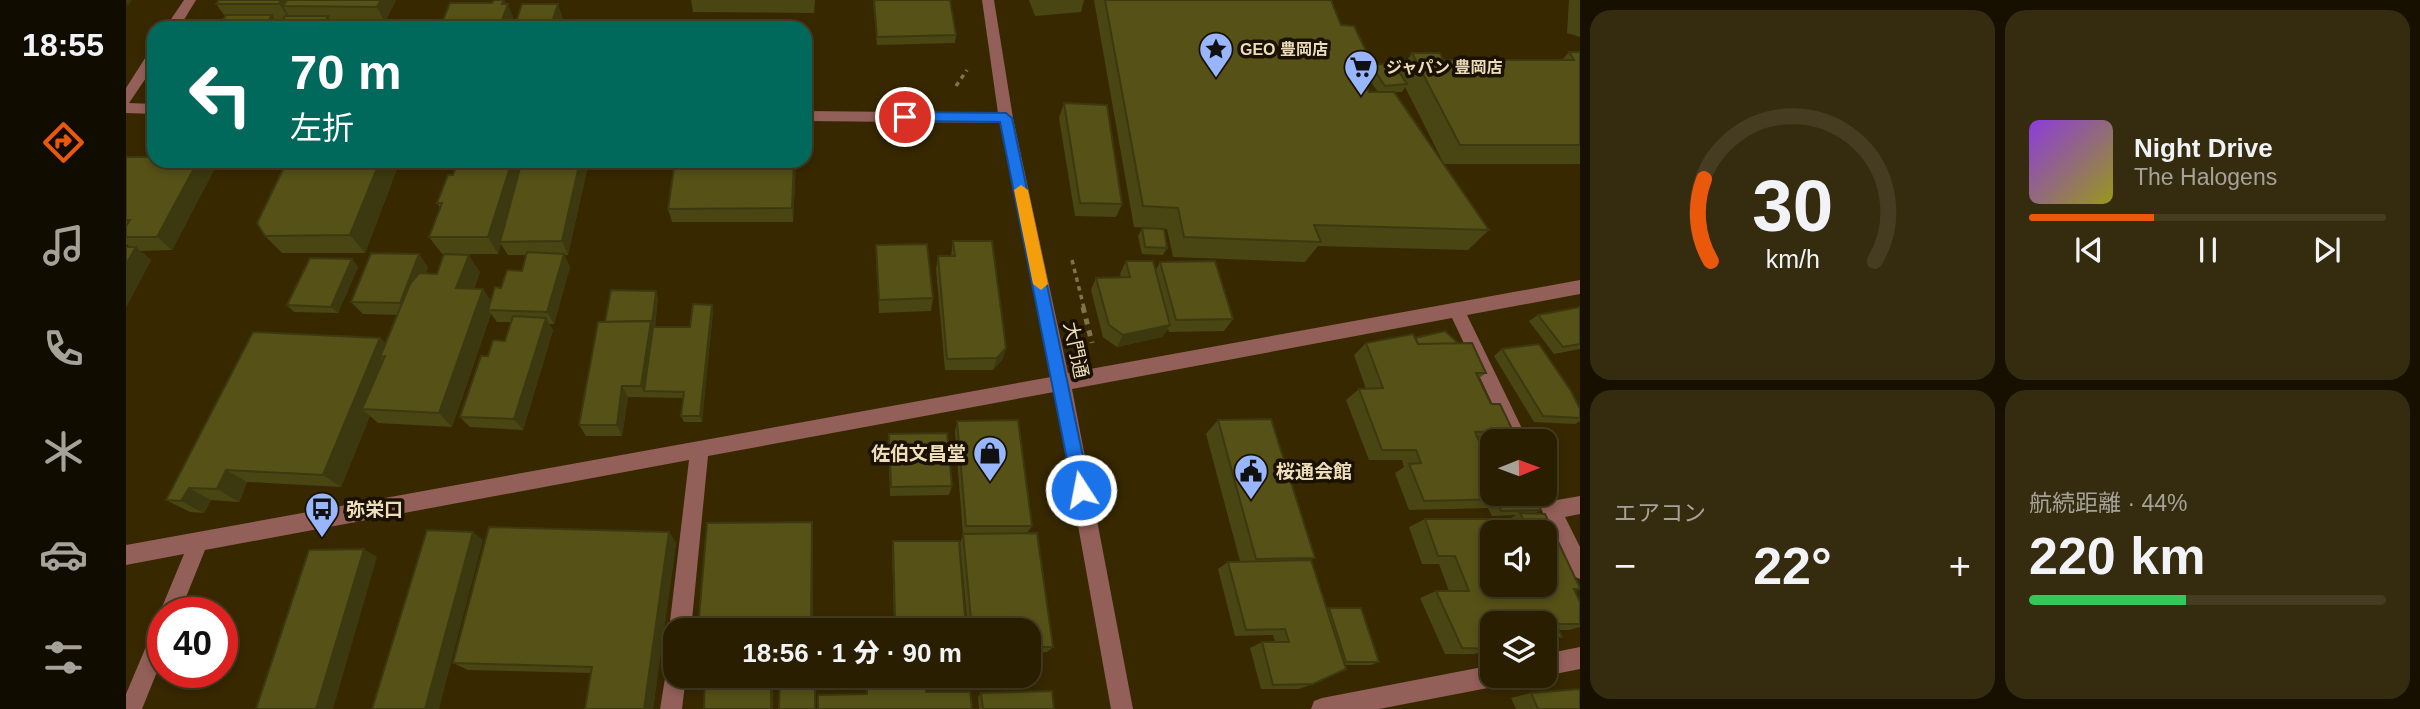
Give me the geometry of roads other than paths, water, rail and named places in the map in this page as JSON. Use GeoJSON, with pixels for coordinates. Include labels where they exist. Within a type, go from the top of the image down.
{"type":"FeatureCollection","features":[{"type":"Feature","properties":{"kind":"street"},"geometry":{"type":"LineString","coordinates":[[176,21],[190,0]]}},
{"type":"Feature","properties":{"kind":"street","name":"大門通"},"geometry":{"type":"LineString","coordinates":[[988,0],[1006,118],[1061,380],[1122,709]]}},
{"type":"Feature","properties":{"kind":"street"},"geometry":{"type":"LineString","coordinates":[[126,99],[147,66]]}},
{"type":"Feature","properties":{"kind":"street"},"geometry":{"type":"LineString","coordinates":[[126,108],[147,109]]}},
{"type":"Feature","properties":{"kind":"street"},"geometry":{"type":"LineString","coordinates":[[812,116],[1006,118]]}},
{"type":"Feature","properties":{"kind":"street"},"geometry":{"type":"LineString","coordinates":[[126,555],[1061,380],[1580,287]]}},
{"type":"Feature","properties":{"kind":"street"},"geometry":{"type":"LineString","coordinates":[[1457,309],[1513,429]]}},
{"type":"Feature","properties":{"kind":"street"},"geometry":{"type":"LineString","coordinates":[[681,618],[700,447]]}},
{"type":"Feature","properties":{"kind":"street"},"geometry":{"type":"LineString","coordinates":[[1558,503],[1580,505]]}},
{"type":"Feature","properties":{"kind":"street"},"geometry":{"type":"LineString","coordinates":[[1550,506],[1580,569]]}},
{"type":"Feature","properties":{"kind":"street"},"geometry":{"type":"LineString","coordinates":[[176,597],[199,541]]}},
{"type":"Feature","properties":{"kind":"street"},"geometry":{"type":"LineString","coordinates":[[1557,663],[1580,659]]}},
{"type":"Feature","properties":{"kind":"street"},"geometry":{"type":"LineString","coordinates":[[131,709],[147,670]]}},
{"type":"Feature","properties":{"kind":"street"},"geometry":{"type":"LineString","coordinates":[[1322,709],[1480,679]]}},
{"type":"Feature","properties":{"kind":"street"},"geometry":{"type":"LineString","coordinates":[[671,709],[674,688]]}},
{"type":"Feature","properties":{"kind":"place","name":"GEO 豊岡店"},"geometry":{"type":"Point","coordinates":[1216,79]}},
{"type":"Feature","properties":{"kind":"place","name":"ジャパン 豊岡店"},"geometry":{"type":"Point","coordinates":[1361,97]}},
{"type":"Feature","properties":{"kind":"place","name":"佐伯文昌堂"},"geometry":{"type":"Point","coordinates":[990,483]}},
{"type":"Feature","properties":{"kind":"place","name":"桜通会館"},"geometry":{"type":"Point","coordinates":[1251,501]}},
{"type":"Feature","properties":{"kind":"place","name":"弥栄口"},"geometry":{"type":"Point","coordinates":[322,539]}}]}
